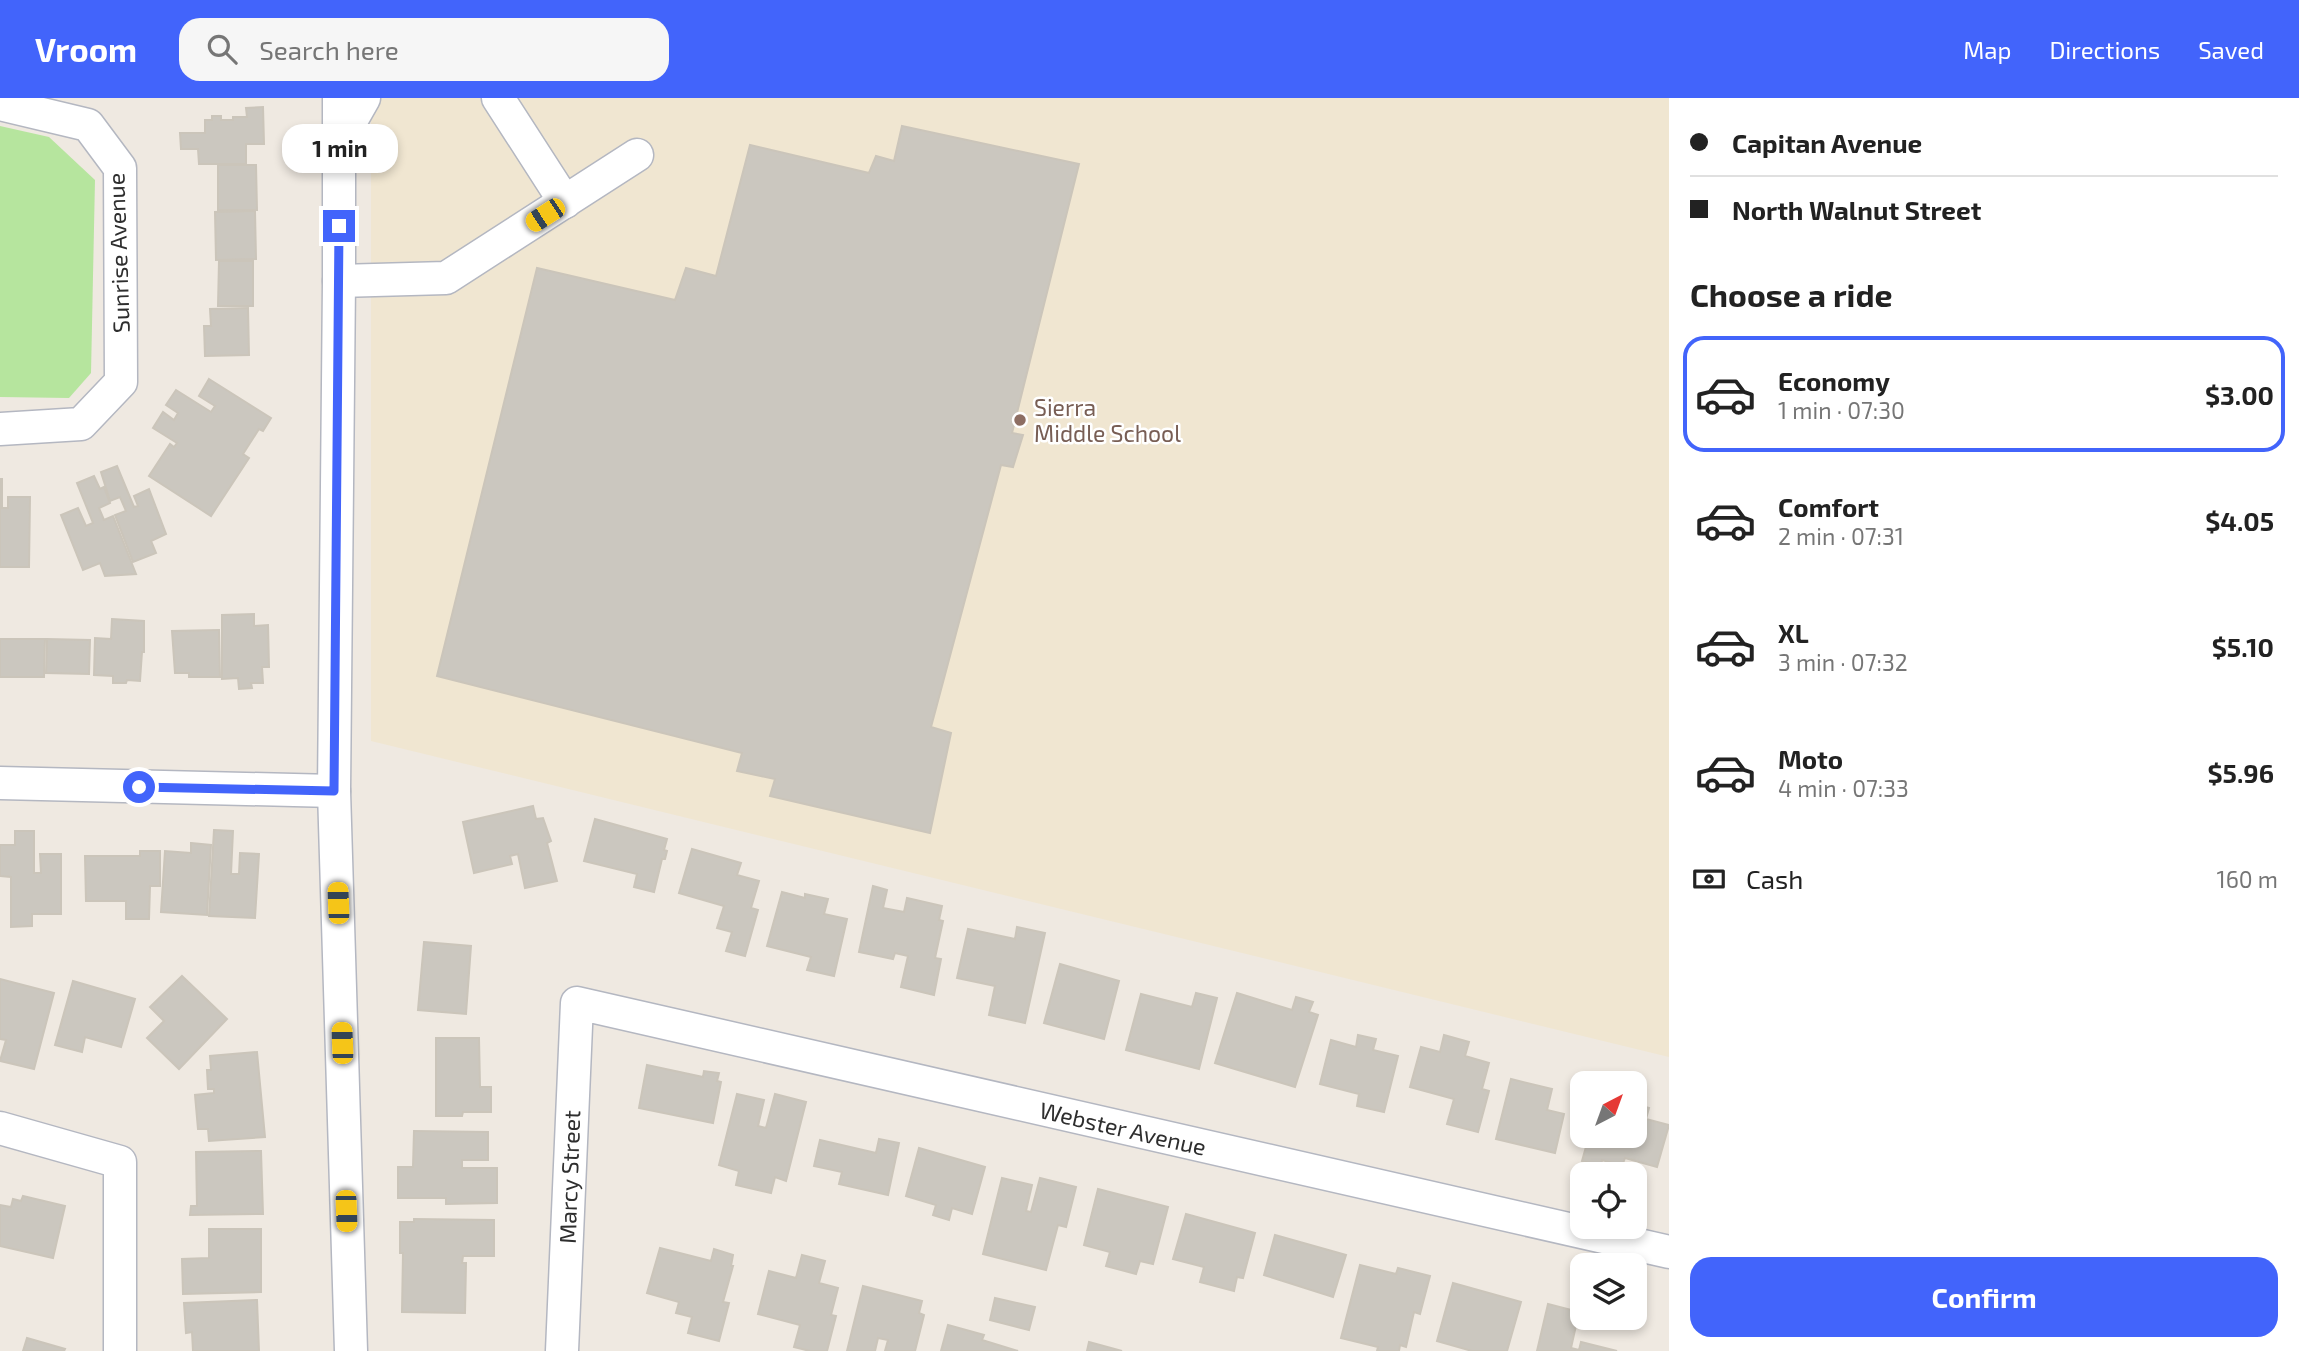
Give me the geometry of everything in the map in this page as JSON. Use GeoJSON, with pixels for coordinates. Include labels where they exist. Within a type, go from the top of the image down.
{"type":"FeatureCollection","features":[{"type":"Feature","properties":{"kind":"street"},"geometry":{"type":"LineString","coordinates":[[339,98],[340,281],[334,791],[351,1351]]}},
{"type":"Feature","properties":{"kind":"street"},"geometry":{"type":"LineString","coordinates":[[339,142],[365,98]]}},
{"type":"Feature","properties":{"kind":"street"},"geometry":{"type":"LineString","coordinates":[[498,98],[565,202]]}},
{"type":"Feature","properties":{"kind":"street","name":"Sunrise Avenue"},"geometry":{"type":"LineString","coordinates":[[0,104],[88,125],[120,168],[121,382],[81,424],[0,429]]}},
{"type":"Feature","properties":{"kind":"street"},"geometry":{"type":"LineString","coordinates":[[340,281],[446,278],[637,155]]}},
{"type":"Feature","properties":{"kind":"street"},"geometry":{"type":"LineString","coordinates":[[0,783],[334,791]]}},
{"type":"Feature","properties":{"kind":"street","name":"Webster Avenue"},"geometry":{"type":"LineString","coordinates":[[577,1003],[1669,1252]]}},
{"type":"Feature","properties":{"kind":"street","name":"Marcy Street"},"geometry":{"type":"LineString","coordinates":[[562,1351],[577,1003]]}},
{"type":"Feature","properties":{"kind":"street"},"geometry":{"type":"LineString","coordinates":[[0,1128],[120,1162],[120,1351]]}},
{"type":"Feature","properties":{"kind":"shaded area","name":"Sierra Middle School"},"geometry":{"type":"Polygon","coordinates":[[[371,98],[1669,98],[1669,1057],[371,741],[371,98]]]}},
{"type":"Feature","properties":{"kind":"green space"},"geometry":{"type":"Polygon","coordinates":[[[0,126],[49,137],[95,180],[91,373],[69,398],[0,397],[0,126]]]}},
{"type":"Feature","properties":{"kind":"building"},"geometry":{"type":"Polygon","coordinates":[[[263,107],[264,144],[246,144],[246,164],[199,164],[198,149],[181,149],[180,133],[205,133],[205,120],[212,120],[212,116],[221,116],[221,120],[233,120],[233,117],[247,117],[246,108],[263,107]]]}},
{"type":"Feature","properties":{"kind":"building"},"geometry":{"type":"Polygon","coordinates":[[[902,126],[1079,164],[1012,433],[1023,435],[1013,467],[1001,465],[931,727],[951,733],[930,833],[770,796],[775,779],[737,771],[742,753],[437,676],[537,268],[675,300],[686,268],[716,276],[750,145],[869,173],[876,156],[894,161],[902,126]]]}},
{"type":"Feature","properties":{"kind":"building"},"geometry":{"type":"Polygon","coordinates":[[[218,165],[256,165],[257,210],[218,210],[218,165]]]}},
{"type":"Feature","properties":{"kind":"building"},"geometry":{"type":"Polygon","coordinates":[[[255,211],[256,259],[216,260],[215,212],[255,211]]]}},
{"type":"Feature","properties":{"kind":"building"},"geometry":{"type":"Polygon","coordinates":[[[219,261],[253,261],[253,306],[218,306],[219,261]]]}},
{"type":"Feature","properties":{"kind":"building"},"geometry":{"type":"Polygon","coordinates":[[[248,308],[249,355],[205,356],[204,326],[211,326],[210,309],[248,308]]]}},
{"type":"Feature","properties":{"kind":"building"},"geometry":{"type":"Polygon","coordinates":[[[209,379],[271,418],[263,431],[259,429],[243,454],[249,458],[211,516],[149,476],[170,444],[174,447],[177,443],[153,428],[163,412],[174,420],[178,413],[166,405],[176,390],[211,412],[215,406],[199,396],[209,379]]]}},
{"type":"Feature","properties":{"kind":"building"},"geometry":{"type":"Polygon","coordinates":[[[117,466],[134,507],[138,506],[134,496],[149,489],[166,534],[151,541],[156,553],[133,562],[115,515],[126,511],[120,497],[110,501],[101,472],[117,466]]]}},
{"type":"Feature","properties":{"kind":"building"},"geometry":{"type":"Polygon","coordinates":[[[94,476],[100,489],[104,487],[110,503],[99,508],[104,520],[113,516],[136,574],[105,576],[100,563],[83,570],[61,515],[78,508],[86,526],[93,523],[77,483],[94,476]]]}},
{"type":"Feature","properties":{"kind":"building"},"geometry":{"type":"Polygon","coordinates":[[[0,479],[2,508],[8,508],[8,497],[30,497],[29,567],[0,567],[0,479]]]}},
{"type":"Feature","properties":{"kind":"building"},"geometry":{"type":"Polygon","coordinates":[[[254,614],[254,626],[268,625],[269,667],[262,667],[263,683],[251,683],[252,688],[239,689],[238,678],[222,679],[222,615],[254,614]]]}},
{"type":"Feature","properties":{"kind":"building"},"geometry":{"type":"Polygon","coordinates":[[[112,619],[144,621],[140,681],[113,683],[113,676],[94,675],[95,638],[111,639],[112,619]]]}},
{"type":"Feature","properties":{"kind":"building"},"geometry":{"type":"Polygon","coordinates":[[[219,630],[220,677],[189,677],[189,673],[175,673],[172,631],[219,630]]]}},
{"type":"Feature","properties":{"kind":"building"},"geometry":{"type":"Polygon","coordinates":[[[0,639],[45,639],[44,677],[0,677],[0,639]]]}},
{"type":"Feature","properties":{"kind":"building"},"geometry":{"type":"Polygon","coordinates":[[[47,639],[90,640],[89,674],[46,673],[47,639]]]}},
{"type":"Feature","properties":{"kind":"building"},"geometry":{"type":"Polygon","coordinates":[[[533,806],[536,819],[543,818],[551,841],[547,843],[557,881],[525,888],[518,854],[510,856],[512,864],[474,873],[463,822],[533,806]]]}},
{"type":"Feature","properties":{"kind":"building"},"geometry":{"type":"Polygon","coordinates":[[[595,819],[667,839],[664,850],[667,851],[665,859],[662,859],[654,892],[634,887],[637,874],[584,861],[595,819]]]}},
{"type":"Feature","properties":{"kind":"building"},"geometry":{"type":"Polygon","coordinates":[[[214,830],[233,831],[231,874],[239,874],[240,853],[259,854],[255,918],[209,916],[214,830]]]}},
{"type":"Feature","properties":{"kind":"building"},"geometry":{"type":"Polygon","coordinates":[[[15,831],[34,831],[34,873],[41,873],[40,854],[61,854],[61,914],[32,914],[32,926],[11,927],[11,877],[0,876],[0,845],[15,845],[15,831]]]}},
{"type":"Feature","properties":{"kind":"building"},"geometry":{"type":"Polygon","coordinates":[[[191,843],[211,845],[207,915],[161,912],[165,851],[191,853],[191,843]]]}},
{"type":"Feature","properties":{"kind":"building"},"geometry":{"type":"Polygon","coordinates":[[[692,849],[741,863],[737,875],[759,881],[751,908],[758,910],[745,956],[726,951],[732,932],[717,928],[724,906],[679,893],[692,849]]]}},
{"type":"Feature","properties":{"kind":"building"},"geometry":{"type":"Polygon","coordinates":[[[140,851],[160,851],[160,886],[150,886],[149,919],[126,919],[126,901],[86,901],[85,856],[140,856],[140,851]]]}},
{"type":"Feature","properties":{"kind":"building"},"geometry":{"type":"Polygon","coordinates":[[[873,886],[887,890],[883,908],[904,912],[907,898],[942,906],[939,920],[943,921],[935,958],[941,959],[934,995],[901,987],[908,956],[895,953],[893,959],[859,952],[873,886]]]}},
{"type":"Feature","properties":{"kind":"building"},"geometry":{"type":"Polygon","coordinates":[[[782,892],[805,898],[805,894],[828,899],[824,914],[847,919],[834,976],[807,970],[811,957],[767,946],[782,892]]]}},
{"type":"Feature","properties":{"kind":"building"},"geometry":{"type":"Polygon","coordinates":[[[1017,927],[1045,933],[1025,1023],[989,1015],[995,986],[957,978],[968,929],[1015,939],[1017,927]]]}},
{"type":"Feature","properties":{"kind":"building"},"geometry":{"type":"Polygon","coordinates":[[[424,942],[471,946],[466,1014],[418,1010],[424,942]]]}},
{"type":"Feature","properties":{"kind":"building"},"geometry":{"type":"Polygon","coordinates":[[[1060,964],[1119,981],[1104,1039],[1044,1023],[1060,964]]]}},
{"type":"Feature","properties":{"kind":"building"},"geometry":{"type":"Polygon","coordinates":[[[182,976],[227,1019],[179,1069],[147,1038],[164,1021],[150,1007],[182,976]]]}},
{"type":"Feature","properties":{"kind":"building"},"geometry":{"type":"Polygon","coordinates":[[[0,979],[54,993],[34,1069],[0,1061],[6,1040],[0,1039],[0,979]]]}},
{"type":"Feature","properties":{"kind":"building"},"geometry":{"type":"Polygon","coordinates":[[[73,981],[135,999],[121,1047],[85,1037],[82,1052],[55,1045],[73,981]]]}},
{"type":"Feature","properties":{"kind":"building"},"geometry":{"type":"Polygon","coordinates":[[[1196,993],[1217,998],[1199,1069],[1126,1050],[1141,994],[1192,1007],[1196,993]]]}},
{"type":"Feature","properties":{"kind":"building"},"geometry":{"type":"Polygon","coordinates":[[[1237,993],[1292,1010],[1296,997],[1313,1002],[1309,1012],[1318,1015],[1295,1087],[1215,1063],[1237,993]]]}},
{"type":"Feature","properties":{"kind":"building"},"geometry":{"type":"Polygon","coordinates":[[[1358,1035],[1376,1039],[1373,1050],[1398,1056],[1384,1112],[1357,1106],[1359,1094],[1320,1084],[1331,1040],[1356,1047],[1358,1035]]]}},
{"type":"Feature","properties":{"kind":"building"},"geometry":{"type":"Polygon","coordinates":[[[1444,1035],[1469,1042],[1465,1056],[1489,1063],[1482,1089],[1489,1091],[1478,1132],[1447,1124],[1454,1099],[1410,1087],[1421,1047],[1440,1052],[1444,1035]]]}},
{"type":"Feature","properties":{"kind":"building"},"geometry":{"type":"Polygon","coordinates":[[[436,1038],[479,1038],[480,1087],[491,1087],[491,1112],[436,1116],[436,1038]]]}},
{"type":"Feature","properties":{"kind":"building"},"geometry":{"type":"Polygon","coordinates":[[[257,1052],[265,1137],[209,1141],[208,1129],[198,1129],[195,1095],[214,1093],[214,1089],[208,1089],[207,1070],[211,1070],[210,1056],[257,1052]]]}},
{"type":"Feature","properties":{"kind":"building"},"geometry":{"type":"Polygon","coordinates":[[[647,1065],[703,1077],[704,1071],[719,1073],[717,1081],[721,1082],[713,1123],[639,1108],[647,1065]]]}},
{"type":"Feature","properties":{"kind":"building"},"geometry":{"type":"Polygon","coordinates":[[[1511,1079],[1552,1089],[1547,1110],[1564,1114],[1555,1153],[1496,1139],[1511,1079]]]}},
{"type":"Feature","properties":{"kind":"building"},"geometry":{"type":"Polygon","coordinates":[[[737,1094],[764,1100],[758,1126],[766,1128],[775,1094],[806,1102],[786,1181],[775,1177],[771,1193],[736,1185],[739,1171],[719,1165],[737,1094]]]}},
{"type":"Feature","properties":{"kind":"building"},"geometry":{"type":"Polygon","coordinates":[[[1647,1119],[1669,1125],[1657,1167],[1647,1162],[1625,1158],[1624,1162],[1582,1161],[1586,1148],[1647,1148],[1647,1119]]]}},
{"type":"Feature","properties":{"kind":"building"},"geometry":{"type":"Polygon","coordinates":[[[414,1131],[488,1132],[488,1160],[462,1160],[462,1168],[497,1168],[497,1203],[446,1204],[446,1198],[398,1198],[398,1167],[413,1167],[414,1131]]]}},
{"type":"Feature","properties":{"kind":"building"},"geometry":{"type":"Polygon","coordinates":[[[879,1139],[899,1143],[888,1195],[839,1184],[842,1172],[814,1166],[820,1140],[876,1153],[879,1139]]]}},
{"type":"Feature","properties":{"kind":"building"},"geometry":{"type":"Polygon","coordinates":[[[919,1148],[985,1167],[972,1214],[952,1208],[949,1220],[933,1215],[936,1205],[906,1196],[919,1148]]]}},
{"type":"Feature","properties":{"kind":"building"},"geometry":{"type":"Polygon","coordinates":[[[261,1151],[263,1214],[190,1215],[191,1206],[197,1206],[196,1152],[261,1151]]]}},
{"type":"Feature","properties":{"kind":"building"},"geometry":{"type":"Polygon","coordinates":[[[1002,1178],[1032,1185],[1026,1211],[1031,1212],[1040,1178],[1076,1187],[1066,1227],[1058,1225],[1046,1270],[983,1254],[1002,1178]]]}},
{"type":"Feature","properties":{"kind":"building"},"geometry":{"type":"Polygon","coordinates":[[[1098,1189],[1168,1207],[1153,1264],[1140,1261],[1136,1274],[1106,1266],[1110,1252],[1084,1245],[1098,1189]]]}},
{"type":"Feature","properties":{"kind":"building"},"geometry":{"type":"Polygon","coordinates":[[[23,1196],[65,1206],[53,1258],[0,1246],[0,1205],[11,1207],[13,1199],[21,1201],[23,1196]]]}},
{"type":"Feature","properties":{"kind":"building"},"geometry":{"type":"Polygon","coordinates":[[[1186,1214],[1255,1233],[1243,1278],[1237,1277],[1234,1291],[1200,1282],[1204,1267],[1173,1259],[1186,1214]]]}},
{"type":"Feature","properties":{"kind":"building"},"geometry":{"type":"Polygon","coordinates":[[[414,1219],[494,1220],[494,1256],[463,1256],[462,1263],[466,1263],[465,1313],[402,1312],[403,1253],[400,1253],[400,1222],[414,1222],[414,1219]]]}},
{"type":"Feature","properties":{"kind":"building"},"geometry":{"type":"Polygon","coordinates":[[[209,1229],[261,1229],[261,1292],[183,1294],[182,1259],[209,1258],[209,1229]]]}},
{"type":"Feature","properties":{"kind":"building"},"geometry":{"type":"Polygon","coordinates":[[[1275,1235],[1346,1255],[1333,1297],[1264,1275],[1275,1235]]]}},
{"type":"Feature","properties":{"kind":"building"},"geometry":{"type":"Polygon","coordinates":[[[660,1248],[711,1261],[714,1249],[733,1255],[733,1266],[723,1302],[729,1303],[719,1341],[688,1333],[692,1317],[676,1313],[679,1302],[647,1293],[660,1248]]]}},
{"type":"Feature","properties":{"kind":"building"},"geometry":{"type":"Polygon","coordinates":[[[802,1255],[825,1261],[819,1283],[838,1288],[831,1315],[836,1316],[827,1351],[794,1347],[800,1325],[758,1314],[769,1271],[796,1278],[802,1255]]]}},
{"type":"Feature","properties":{"kind":"building"},"geometry":{"type":"Polygon","coordinates":[[[1360,1265],[1396,1274],[1398,1268],[1430,1276],[1420,1314],[1414,1312],[1406,1347],[1400,1345],[1399,1351],[1377,1351],[1378,1347],[1341,1338],[1360,1265]]]}},
{"type":"Feature","properties":{"kind":"building"},"geometry":{"type":"Polygon","coordinates":[[[1453,1283],[1521,1302],[1507,1351],[1472,1351],[1437,1341],[1453,1283]]]}},
{"type":"Feature","properties":{"kind":"building"},"geometry":{"type":"Polygon","coordinates":[[[863,1286],[922,1301],[919,1313],[924,1315],[915,1351],[885,1351],[888,1340],[878,1338],[875,1351],[847,1351],[863,1286]]]}},
{"type":"Feature","properties":{"kind":"building"},"geometry":{"type":"Polygon","coordinates":[[[995,1298],[1035,1307],[1029,1330],[990,1320],[995,1298]]]}},
{"type":"Feature","properties":{"kind":"building"},"geometry":{"type":"Polygon","coordinates":[[[257,1300],[259,1351],[193,1351],[192,1332],[186,1333],[184,1303],[257,1300]]]}},
{"type":"Feature","properties":{"kind":"building"},"geometry":{"type":"Polygon","coordinates":[[[1548,1304],[1570,1310],[1570,1330],[1575,1330],[1571,1348],[1579,1350],[1581,1342],[1617,1351],[1537,1351],[1548,1304]]]}},
{"type":"Feature","properties":{"kind":"building"},"geometry":{"type":"Polygon","coordinates":[[[948,1325],[984,1335],[982,1340],[1018,1351],[941,1351],[948,1325]]]}},
{"type":"Feature","properties":{"kind":"building"},"geometry":{"type":"Polygon","coordinates":[[[27,1338],[65,1349],[23,1351],[27,1338]]]}},
{"type":"Feature","properties":{"kind":"building"},"geometry":{"type":"Polygon","coordinates":[[[1089,1342],[1122,1351],[1087,1351],[1089,1342]]]}},
{"type":"Feature","properties":{"kind":"place","name":"Sierra Middle School"},"geometry":{"type":"Point","coordinates":[1020,420]}},
{"type":"Feature","properties":{"kind":"route"},"geometry":{"type":"LineString","coordinates":[[139,787],[334,791],[339,226]]}}]}
